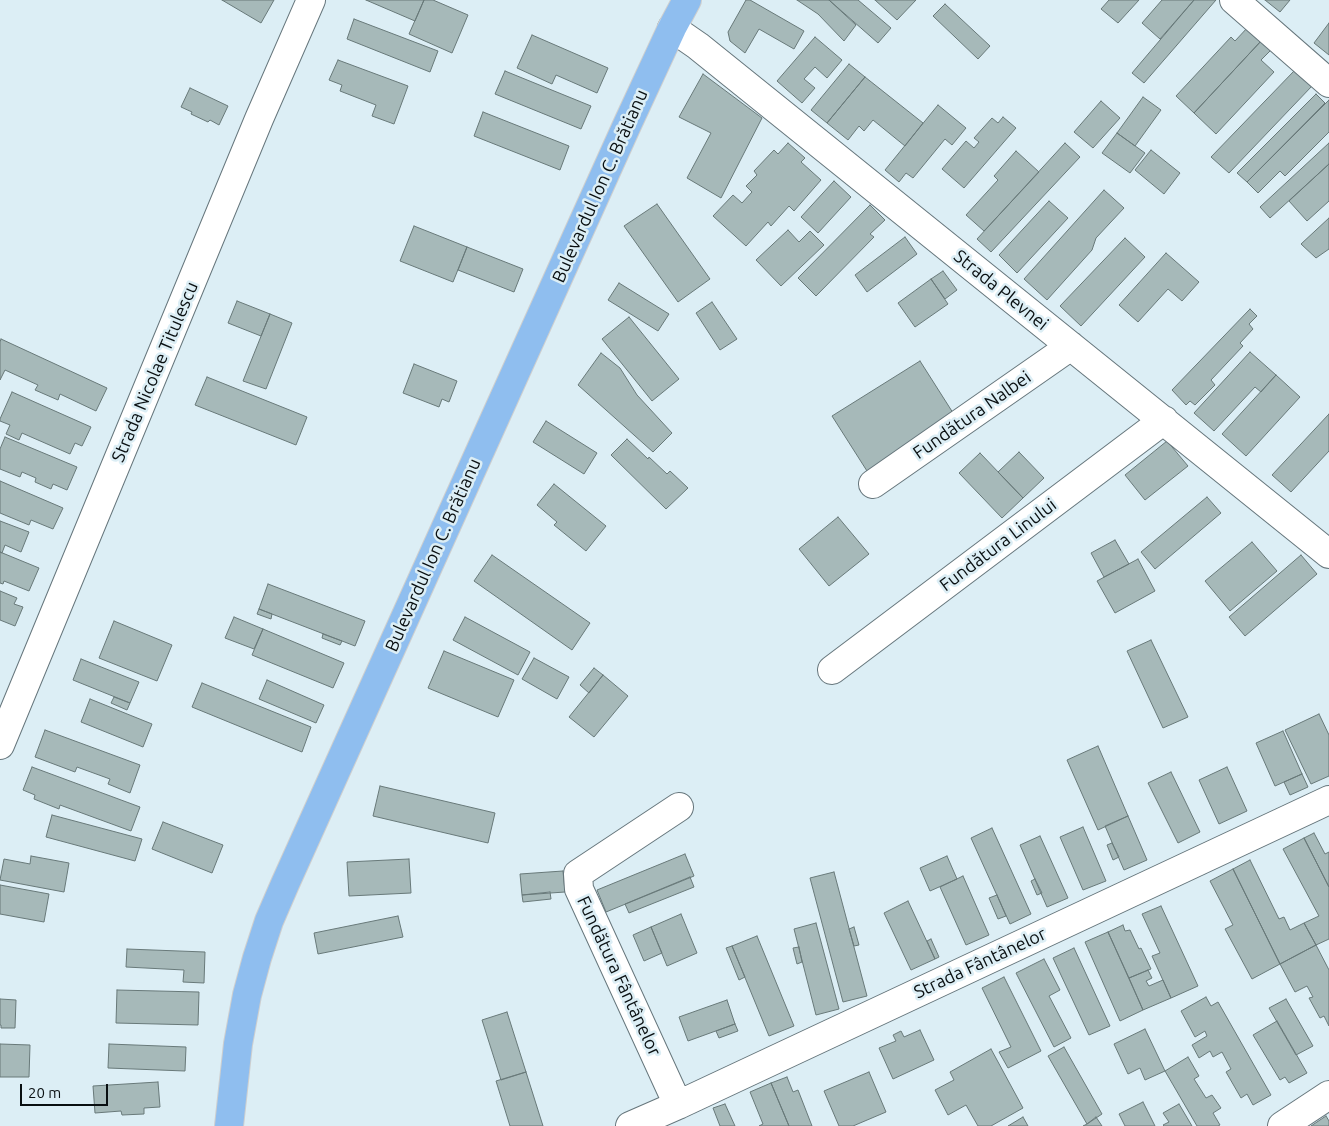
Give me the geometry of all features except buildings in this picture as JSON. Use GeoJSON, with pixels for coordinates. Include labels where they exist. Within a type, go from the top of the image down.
{"type":"FeatureCollection","features":[{"type":"Feature","properties":{"kind":"main road","name":"Bulevardul Ion C. Brătianu"},"geometry":{"type":"LineString","coordinates":[[229,1126],[238,1044],[247,995],[257,958],[285,884],[615,152],[672,28],[687,0]]}},
{"type":"Feature","properties":{"kind":"street","name":"Strada Nicolae Titulescu"},"geometry":{"type":"LineString","coordinates":[[0,744],[259,120],[311,0]]}},
{"type":"Feature","properties":{"kind":"street"},"geometry":{"type":"LineString","coordinates":[[1234,0],[1329,84]]}},
{"type":"Feature","properties":{"kind":"street","name":"Strada Plevnei"},"geometry":{"type":"LineString","coordinates":[[672,28],[698,46],[1329,554]]}},
{"type":"Feature","properties":{"kind":"street","name":"Fundătura Nalbei"},"geometry":{"type":"LineString","coordinates":[[873,484],[1071,346]]}},
{"type":"Feature","properties":{"kind":"street","name":"Fundătura Linului"},"geometry":{"type":"LineString","coordinates":[[832,670],[1164,420]]}},
{"type":"Feature","properties":{"kind":"street","name":"Strada Fântânelor"},"geometry":{"type":"LineString","coordinates":[[630,1126],[1329,800]]}},
{"type":"Feature","properties":{"kind":"street","name":"Fundătura Fântânelor"},"geometry":{"type":"LineString","coordinates":[[678,1105],[579,889],[578,874],[679,807]]}},
{"type":"Feature","properties":{"kind":"street"},"geometry":{"type":"LineString","coordinates":[[1282,1126],[1329,1095]]}}]}
